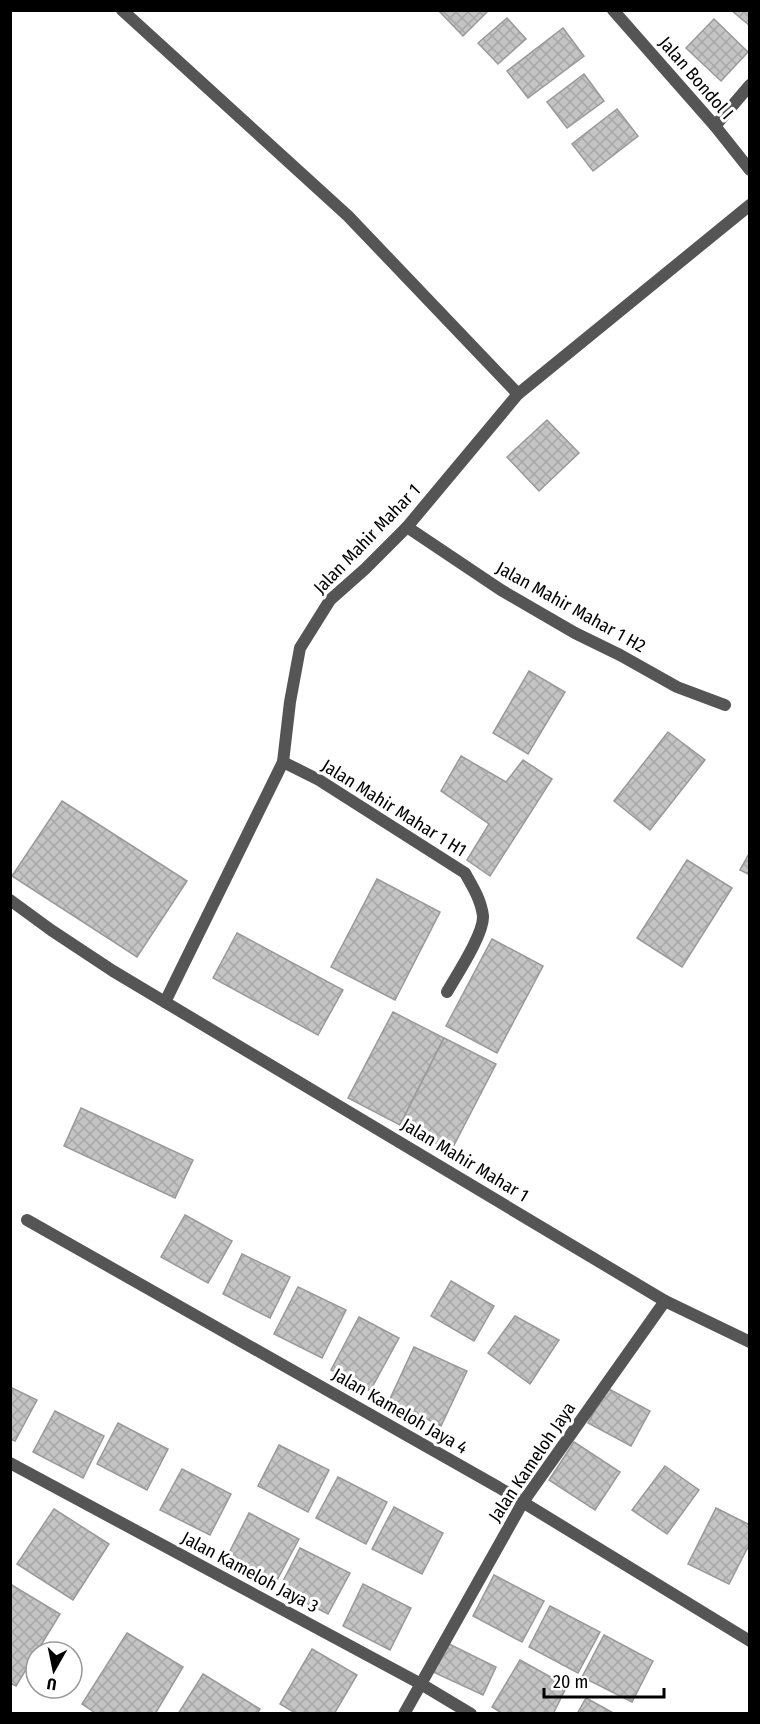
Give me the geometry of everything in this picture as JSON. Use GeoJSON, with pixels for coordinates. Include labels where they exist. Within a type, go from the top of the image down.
{"type":"FeatureCollection","features":[{"type":"Feature","properties":{"kind":"street"},"geometry":{"type":"LineString","coordinates":[[123,10],[348,216],[518,394]]}},
{"type":"Feature","properties":{"kind":"street","name":"Jalan Bondol I"},"geometry":{"type":"LineString","coordinates":[[613,10],[715,126],[750,170]]}},
{"type":"Feature","properties":{"kind":"street"},"geometry":{"type":"LineString","coordinates":[[715,126],[750,86]]}},
{"type":"Feature","properties":{"kind":"street","name":"Jalan Mahir Mahar 1"},"geometry":{"type":"LineString","coordinates":[[165,1002],[283,762],[290,702],[300,648],[330,600],[407,527],[518,394],[750,205]]}},
{"type":"Feature","properties":{"kind":"street","name":"Jalan Mahir Mahar 1 H2"},"geometry":{"type":"LineString","coordinates":[[407,527],[501,590],[575,633],[677,687],[725,705]]}},
{"type":"Feature","properties":{"kind":"street","name":"Jalan Mahir Mahar 1 H1"},"geometry":{"type":"LineString","coordinates":[[283,762],[319,780],[465,873],[477,894],[483,918],[476,939],[447,993]]}},
{"type":"Feature","properties":{"kind":"street","name":"Jalan Mahir Mahar 1"},"geometry":{"type":"LineString","coordinates":[[10,900],[112,971],[665,1301],[750,1342]]}},
{"type":"Feature","properties":{"kind":"street","name":"Jalan Kameloh Jaya 4"},"geometry":{"type":"LineString","coordinates":[[27,1220],[523,1502],[750,1641]]}},
{"type":"Feature","properties":{"kind":"street","name":"Jalan Kameloh Jaya"},"geometry":{"type":"LineString","coordinates":[[404,1713],[523,1502],[665,1301]]}},
{"type":"Feature","properties":{"kind":"street","name":"Jalan Kameloh Jaya 3"},"geometry":{"type":"LineString","coordinates":[[10,1464],[471,1713]]}},
{"type":"Feature","properties":{"kind":"building"},"geometry":{"type":"Polygon","coordinates":[[[438,10],[489,10],[463,36],[438,10]]]}},
{"type":"Feature","properties":{"kind":"building"},"geometry":{"type":"Polygon","coordinates":[[[731,10],[750,10],[750,26],[731,10]]]}},
{"type":"Feature","properties":{"kind":"building"},"geometry":{"type":"Polygon","coordinates":[[[507,18],[526,39],[498,64],[478,43],[507,18]]]}},
{"type":"Feature","properties":{"kind":"building"},"geometry":{"type":"Polygon","coordinates":[[[714,19],[748,52],[721,81],[686,48],[714,19]]]}},
{"type":"Feature","properties":{"kind":"building"},"geometry":{"type":"Polygon","coordinates":[[[563,28],[584,56],[528,98],[507,71],[563,28]]]}},
{"type":"Feature","properties":{"kind":"building"},"geometry":{"type":"Polygon","coordinates":[[[584,74],[604,101],[567,128],[547,102],[584,74]]]}},
{"type":"Feature","properties":{"kind":"building"},"geometry":{"type":"Polygon","coordinates":[[[617,109],[638,136],[593,171],[572,144],[617,109]]]}},
{"type":"Feature","properties":{"kind":"building"},"geometry":{"type":"Polygon","coordinates":[[[547,420],[579,453],[539,491],[507,457],[547,420]]]}},
{"type":"Feature","properties":{"kind":"building"},"geometry":{"type":"Polygon","coordinates":[[[529,671],[565,692],[528,754],[493,733],[529,671]]]}},
{"type":"Feature","properties":{"kind":"building"},"geometry":{"type":"Polygon","coordinates":[[[668,732],[705,760],[650,830],[614,801],[668,732]]]}},
{"type":"Feature","properties":{"kind":"building"},"geometry":{"type":"Polygon","coordinates":[[[461,756],[506,782],[523,760],[552,779],[490,876],[467,860],[489,824],[441,791],[461,756]]]}},
{"type":"Feature","properties":{"kind":"building"},"geometry":{"type":"Polygon","coordinates":[[[62,801],[187,881],[137,957],[12,876],[62,801]]]}},
{"type":"Feature","properties":{"kind":"building"},"geometry":{"type":"Polygon","coordinates":[[[750,852],[750,875],[740,870],[750,852]]]}},
{"type":"Feature","properties":{"kind":"building"},"geometry":{"type":"Polygon","coordinates":[[[687,860],[732,888],[682,967],[637,938],[687,860]]]}},
{"type":"Feature","properties":{"kind":"building"},"geometry":{"type":"Polygon","coordinates":[[[377,879],[440,912],[395,1000],[331,967],[377,879]]]}},
{"type":"Feature","properties":{"kind":"building"},"geometry":{"type":"Polygon","coordinates":[[[237,933],[343,990],[318,1035],[213,978],[237,933]]]}},
{"type":"Feature","properties":{"kind":"building"},"geometry":{"type":"Polygon","coordinates":[[[492,939],[543,966],[497,1053],[446,1026],[492,939]]]}},
{"type":"Feature","properties":{"kind":"building"},"geometry":{"type":"Polygon","coordinates":[[[393,1012],[444,1038],[400,1125],[348,1098],[393,1012]]]}},
{"type":"Feature","properties":{"kind":"building"},"geometry":{"type":"Polygon","coordinates":[[[444,1038],[496,1064],[451,1151],[400,1125],[444,1038]]]}},
{"type":"Feature","properties":{"kind":"building"},"geometry":{"type":"Polygon","coordinates":[[[81,1108],[193,1160],[175,1198],[64,1146],[81,1108]]]}},
{"type":"Feature","properties":{"kind":"building"},"geometry":{"type":"Polygon","coordinates":[[[185,1215],[232,1241],[208,1283],[161,1257],[185,1215]]]}},
{"type":"Feature","properties":{"kind":"building"},"geometry":{"type":"Polygon","coordinates":[[[242,1254],[290,1277],[270,1318],[223,1294],[242,1254]]]}},
{"type":"Feature","properties":{"kind":"building"},"geometry":{"type":"Polygon","coordinates":[[[451,1281],[494,1306],[474,1341],[431,1316],[451,1281]]]}},
{"type":"Feature","properties":{"kind":"building"},"geometry":{"type":"Polygon","coordinates":[[[298,1287],[346,1310],[322,1358],[274,1334],[298,1287]]]}},
{"type":"Feature","properties":{"kind":"building"},"geometry":{"type":"Polygon","coordinates":[[[515,1316],[559,1340],[530,1384],[488,1353],[515,1316]]]}},
{"type":"Feature","properties":{"kind":"building"},"geometry":{"type":"Polygon","coordinates":[[[359,1317],[399,1338],[370,1391],[331,1370],[359,1317]]]}},
{"type":"Feature","properties":{"kind":"building"},"geometry":{"type":"Polygon","coordinates":[[[414,1347],[467,1371],[441,1426],[389,1401],[414,1347]]]}},
{"type":"Feature","properties":{"kind":"building"},"geometry":{"type":"Polygon","coordinates":[[[10,1387],[37,1400],[15,1441],[10,1439],[10,1387]]]}},
{"type":"Feature","properties":{"kind":"building"},"geometry":{"type":"Polygon","coordinates":[[[607,1388],[650,1411],[631,1446],[588,1423],[607,1388]]]}},
{"type":"Feature","properties":{"kind":"building"},"geometry":{"type":"Polygon","coordinates":[[[55,1411],[104,1436],[83,1478],[33,1452],[55,1411]]]}},
{"type":"Feature","properties":{"kind":"building"},"geometry":{"type":"Polygon","coordinates":[[[118,1423],[168,1449],[147,1490],[97,1464],[118,1423]]]}},
{"type":"Feature","properties":{"kind":"building"},"geometry":{"type":"Polygon","coordinates":[[[574,1442],[620,1472],[595,1510],[549,1480],[574,1442]]]}},
{"type":"Feature","properties":{"kind":"building"},"geometry":{"type":"Polygon","coordinates":[[[279,1445],[329,1470],[308,1512],[258,1486],[279,1445]]]}},
{"type":"Feature","properties":{"kind":"building"},"geometry":{"type":"Polygon","coordinates":[[[665,1466],[699,1490],[667,1534],[632,1510],[665,1466]]]}},
{"type":"Feature","properties":{"kind":"building"},"geometry":{"type":"Polygon","coordinates":[[[182,1469],[231,1494],[210,1535],[160,1510],[182,1469]]]}},
{"type":"Feature","properties":{"kind":"building"},"geometry":{"type":"Polygon","coordinates":[[[338,1477],[387,1502],[366,1544],[316,1518],[338,1477]]]}},
{"type":"Feature","properties":{"kind":"building"},"geometry":{"type":"Polygon","coordinates":[[[394,1507],[443,1533],[422,1574],[372,1549],[394,1507]]]}},
{"type":"Feature","properties":{"kind":"building"},"geometry":{"type":"Polygon","coordinates":[[[716,1508],[750,1525],[750,1543],[729,1584],[688,1564],[716,1508]]]}},
{"type":"Feature","properties":{"kind":"building"},"geometry":{"type":"Polygon","coordinates":[[[54,1509],[109,1544],[73,1600],[17,1564],[54,1509]]]}},
{"type":"Feature","properties":{"kind":"building"},"geometry":{"type":"Polygon","coordinates":[[[249,1513],[299,1539],[277,1580],[228,1555],[249,1513]]]}},
{"type":"Feature","properties":{"kind":"building"},"geometry":{"type":"Polygon","coordinates":[[[300,1548],[350,1573],[328,1614],[279,1589],[300,1548]]]}},
{"type":"Feature","properties":{"kind":"building"},"geometry":{"type":"Polygon","coordinates":[[[494,1575],[544,1601],[522,1642],[473,1616],[494,1575]]]}},
{"type":"Feature","properties":{"kind":"building"},"geometry":{"type":"Polygon","coordinates":[[[10,1584],[60,1614],[44,1640],[24,1640],[24,1673],[16,1686],[10,1683],[10,1584]]]}},
{"type":"Feature","properties":{"kind":"building"},"geometry":{"type":"Polygon","coordinates":[[[363,1584],[411,1608],[390,1650],[343,1626],[363,1584]]]}},
{"type":"Feature","properties":{"kind":"building"},"geometry":{"type":"Polygon","coordinates":[[[550,1606],[600,1632],[578,1673],[529,1647],[550,1606]]]}},
{"type":"Feature","properties":{"kind":"building"},"geometry":{"type":"Polygon","coordinates":[[[127,1633],[183,1667],[155,1714],[97,1714],[82,1704],[127,1633]]]}},
{"type":"Feature","properties":{"kind":"building"},"geometry":{"type":"Polygon","coordinates":[[[604,1635],[653,1661],[632,1702],[582,1677],[604,1635]]]}},
{"type":"Feature","properties":{"kind":"building"},"geometry":{"type":"Polygon","coordinates":[[[447,1643],[496,1667],[483,1695],[433,1672],[447,1643]]]}},
{"type":"Feature","properties":{"kind":"building"},"geometry":{"type":"Polygon","coordinates":[[[312,1649],[357,1675],[334,1714],[297,1714],[280,1704],[312,1649]]]}},
{"type":"Feature","properties":{"kind":"building"},"geometry":{"type":"Polygon","coordinates":[[[520,1660],[567,1686],[553,1714],[503,1714],[492,1707],[520,1660]]]}},
{"type":"Feature","properties":{"kind":"building"},"geometry":{"type":"Polygon","coordinates":[[[203,1674],[260,1709],[257,1714],[178,1714],[203,1674]]]}},
{"type":"Feature","properties":{"kind":"building"},"geometry":{"type":"Polygon","coordinates":[[[586,1698],[615,1714],[577,1714],[586,1698]]]}}]}
